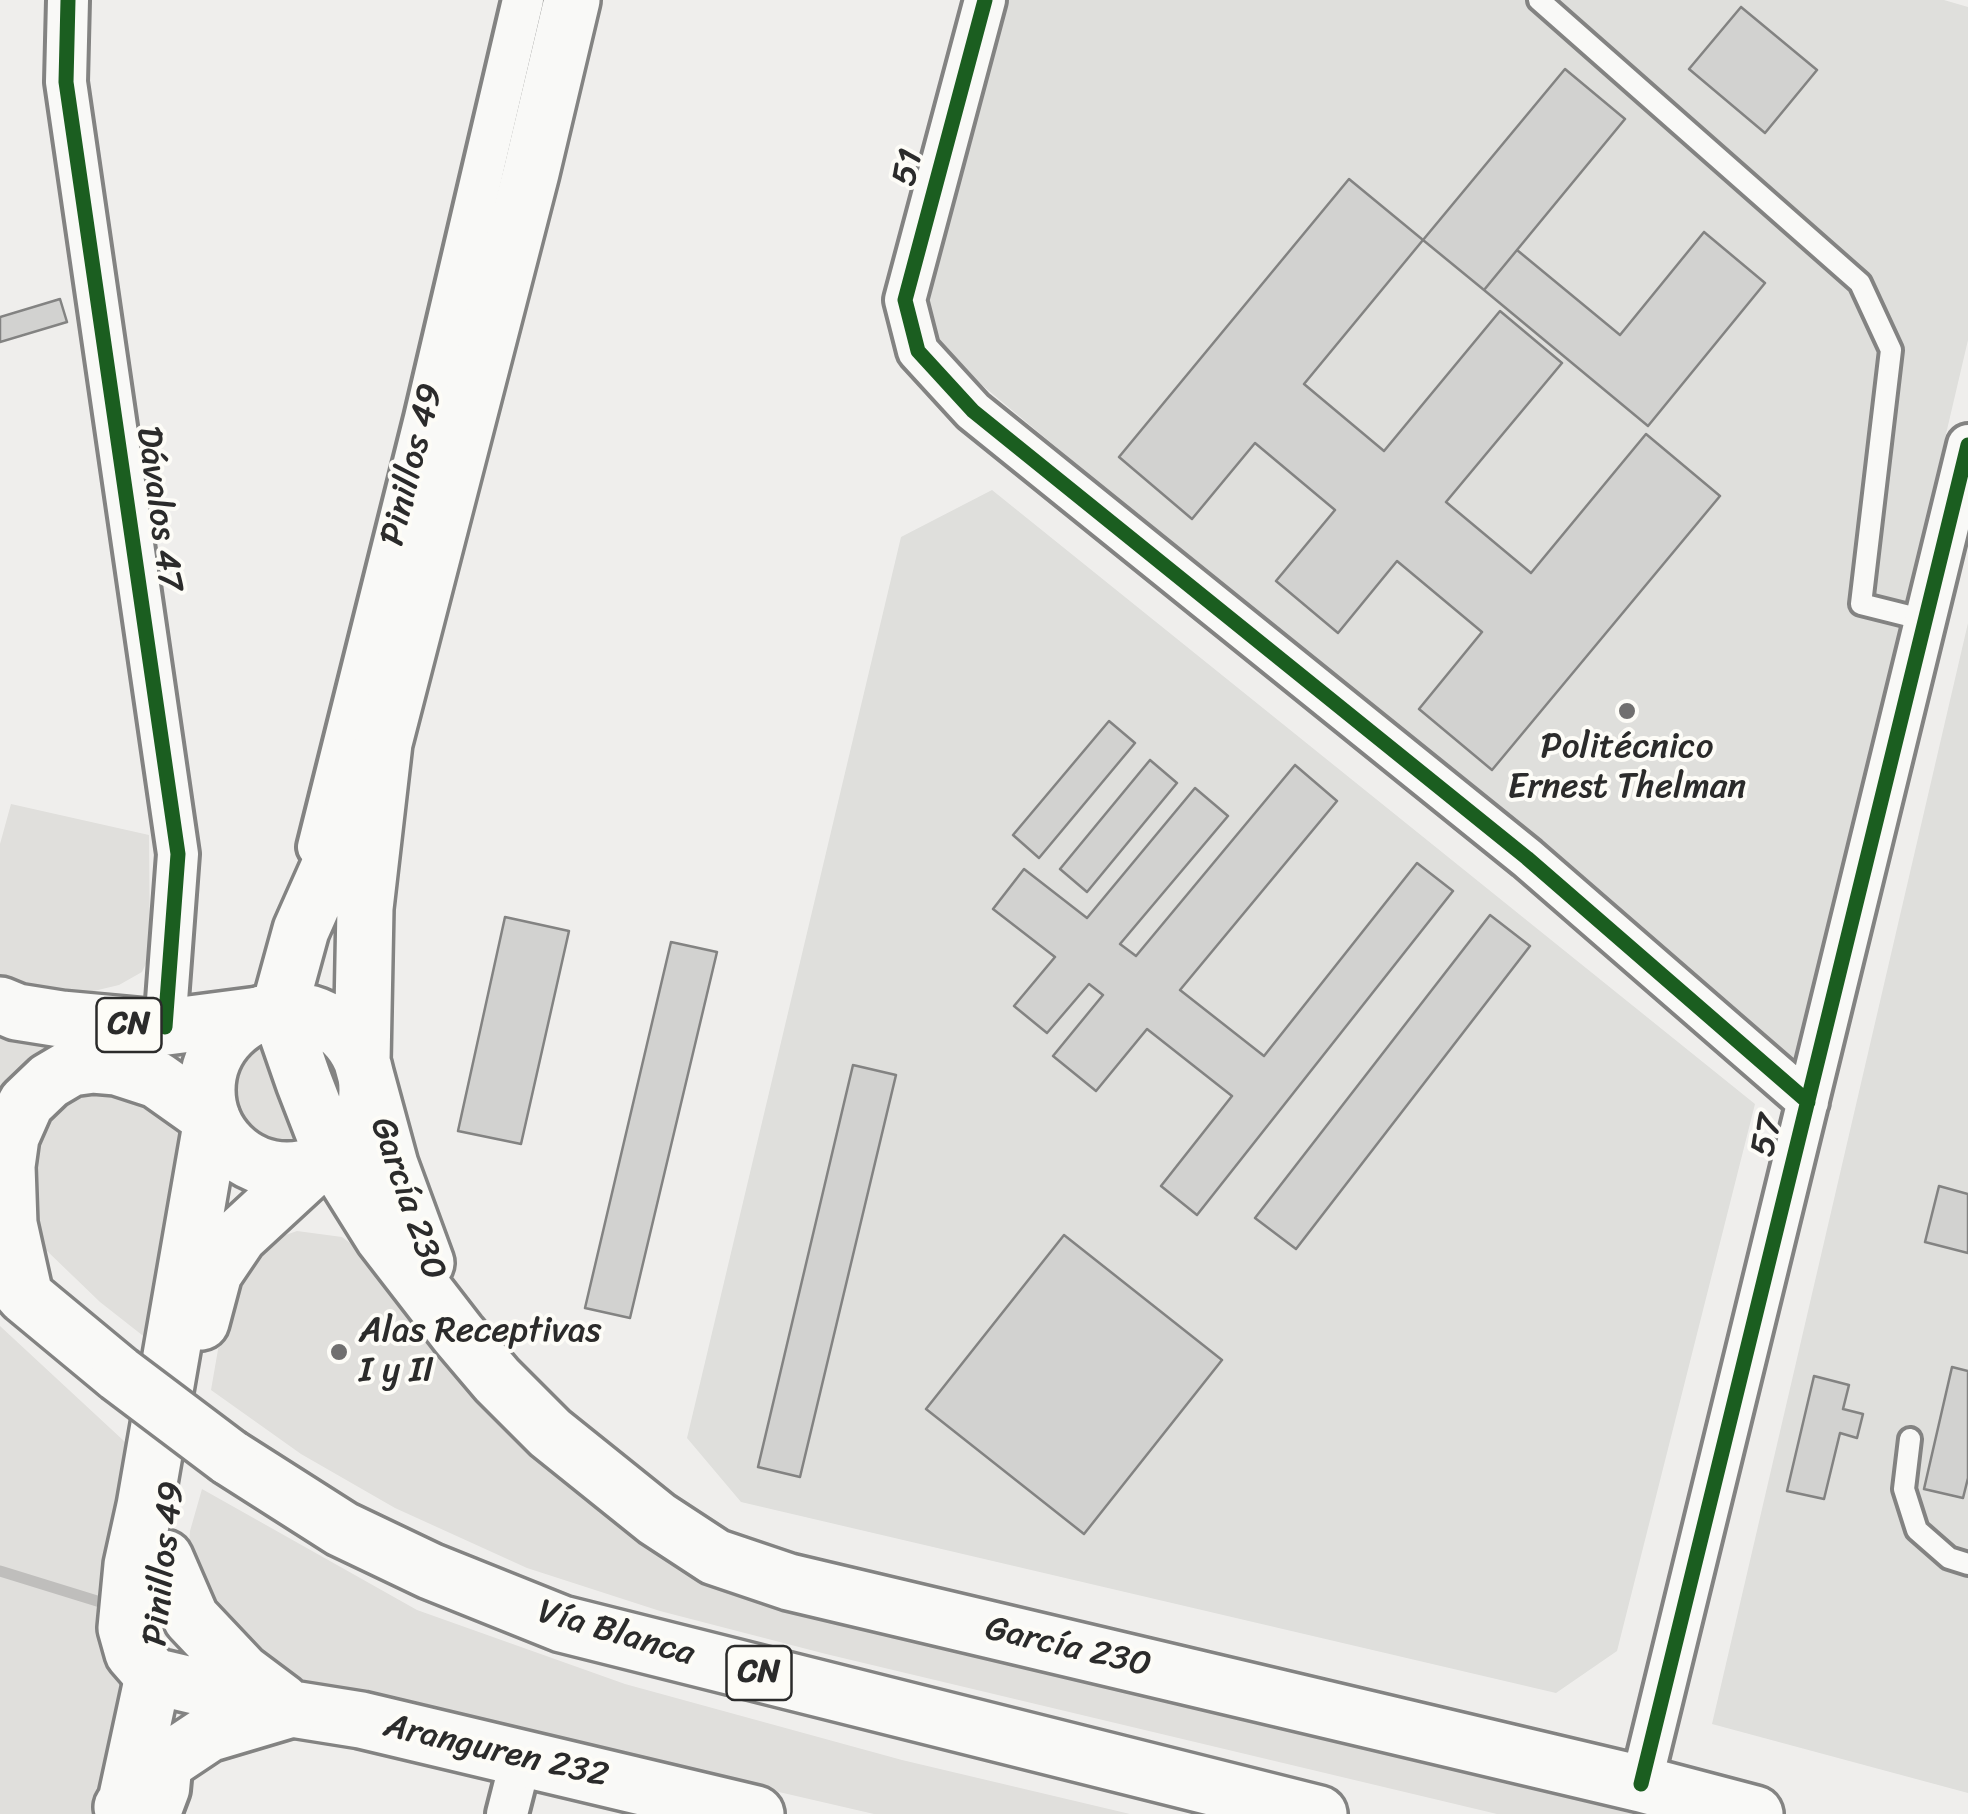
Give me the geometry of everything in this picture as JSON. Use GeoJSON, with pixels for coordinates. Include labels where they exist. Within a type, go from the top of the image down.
{"type":"FeatureCollection","features":[{"type":"Feature","properties":{"kind":"main road","name":"Pinillos 49"},"geometry":{"type":"LineString","coordinates":[[152,1676],[173,1478],[196,1342],[214,1273],[239,1236],[352,1138],[364,1114],[368,1088],[362,1062],[366,908],[384,743],[572,0]]}},
{"type":"Feature","properties":{"kind":"main road","name":"Pinillos 49"},"geometry":{"type":"LineString","coordinates":[[152,1676],[132,1653],[126,1628],[132,1565],[146,1506],[212,1119],[207,1095],[210,1070],[220,1047],[237,1028],[269,1013],[301,930],[384,743]]}},
{"type":"Feature","properties":{"kind":"main road","name":"CN"},"geometry":{"type":"LineString","coordinates":[[0,1005],[60,1019],[165,1027],[269,1013]]}},
{"type":"Feature","properties":{"kind":"main road"},"geometry":{"type":"LineString","coordinates":[[13,1282],[7,1166],[11,1137],[26,1103],[49,1081],[72,1068],[93,1064],[158,1080],[212,1119],[225,1141],[244,1158],[266,1168],[291,1170],[324,1161],[269,1013],[305,1012],[329,1022],[350,1039],[362,1062]]}},
{"type":"Feature","properties":{"kind":"main road","name":"García 230"},"geometry":{"type":"LineString","coordinates":[[362,1062],[390,1165],[424,1260],[458,1334]]}},
{"type":"Feature","properties":{"kind":"main road","name":"García 230"},"geometry":{"type":"LineString","coordinates":[[324,1161],[497,1380],[550,1433],[657,1519],[715,1557],[788,1582],[1755,1814]]}},
{"type":"Feature","properties":{"kind":"main road"},"geometry":{"type":"LineString","coordinates":[[239,1236],[293,1212],[333,1211],[383,1237]]}},
{"type":"Feature","properties":{"kind":"main road","name":"Vía Blanca"},"geometry":{"type":"LineString","coordinates":[[13,1282],[119,1374],[229,1457],[360,1537],[430,1572],[562,1624],[1319,1814]]}},
{"type":"Feature","properties":{"kind":"main road","name":"Aranguren 232"},"geometry":{"type":"LineString","coordinates":[[166,1558],[191,1618],[242,1672],[292,1709]]}},
{"type":"Feature","properties":{"kind":"main road"},"geometry":{"type":"LineString","coordinates":[[134,1810],[152,1676]]}},
{"type":"Feature","properties":{"kind":"main road","name":"Aranguren 232"},"geometry":{"type":"LineString","coordinates":[[152,1676],[292,1709],[361,1720],[749,1813]]}},
{"type":"Feature","properties":{"kind":"main road"},"geometry":{"type":"LineString","coordinates":[[134,1810],[172,1758],[208,1734],[292,1709]]}},
{"type":"Feature","properties":{"kind":"street","name":"Dávalos 47"},"geometry":{"type":"LineString","coordinates":[[68,0],[66,82],[178,854],[165,1027]]}},
{"type":"Feature","properties":{"kind":"street","name":"Pinillos 49"},"geometry":{"type":"LineString","coordinates":[[301,930],[522,0]]}},
{"type":"Feature","properties":{"kind":"street","name":"51"},"geometry":{"type":"LineString","coordinates":[[985,0],[905,300],[918,351],[973,412],[1527,858],[1808,1102]]}},
{"type":"Feature","properties":{"kind":"street","name":"57"},"geometry":{"type":"LineString","coordinates":[[1641,1784],[1968,444]]}},
{"type":"Feature","properties":{"kind":"street"},"geometry":{"type":"LineString","coordinates":[[507,1814],[521,1759]]}},
{"type":"Feature","properties":{"kind":"lane"},"geometry":{"type":"LineString","coordinates":[[1538,0],[1860,283],[1891,350],[1861,604],[1925,620]]}},
{"type":"Feature","properties":{"kind":"lane"},"geometry":{"type":"LineString","coordinates":[[1910,1440],[1904,1489],[1917,1530],[1949,1558],[1968,1564]]}},
{"type":"Feature","properties":{"kind":"shaded area","name":"Politécnico Ernest Thelman"},"geometry":{"type":"Polygon","coordinates":[[[1008,0],[1944,0],[1968,7],[1968,340],[1798,1067],[946,355],[924,306],[1008,0]]]}},
{"type":"Feature","properties":{"kind":"shaded area"},"geometry":{"type":"Polygon","coordinates":[[[992,490],[1755,1104],[1617,1651],[1556,1693],[741,1502],[687,1438],[901,537],[992,490]]]}},
{"type":"Feature","properties":{"kind":"shaded area"},"geometry":{"type":"Polygon","coordinates":[[[1968,623],[1968,1793],[1712,1724],[1968,623]]]}},
{"type":"Feature","properties":{"kind":"shaded area"},"geometry":{"type":"Polygon","coordinates":[[[11,804],[149,835],[150,955],[142,972],[119,985],[77,995],[0,977],[0,844],[11,804]]]}},
{"type":"Feature","properties":{"kind":"shaded area"},"geometry":{"type":"Polygon","coordinates":[[[0,1029],[78,1046],[0,1121],[0,1029]]]}},
{"type":"Feature","properties":{"kind":"shaded area"},"geometry":{"type":"Polygon","coordinates":[[[275,1029],[312,1148],[296,1154],[275,1153],[244,1134],[230,1102],[232,1065],[247,1043],[275,1029]]]}},
{"type":"Feature","properties":{"kind":"shaded area"},"geometry":{"type":"Polygon","coordinates":[[[130,1085],[186,1129],[156,1346],[100,1302],[46,1250],[30,1214],[36,1127],[61,1097],[130,1085]]]}},
{"type":"Feature","properties":{"kind":"shaded area"},"geometry":{"type":"Polygon","coordinates":[[[297,1231],[342,1237],[383,1268],[525,1429],[850,1621],[1633,1814],[1497,1814],[826,1654],[660,1611],[527,1568],[395,1508],[301,1454],[211,1390],[229,1286],[257,1245],[297,1231]]]}},
{"type":"Feature","properties":{"kind":"shaded area"},"geometry":{"type":"Polygon","coordinates":[[[0,1326],[138,1454],[132,1689],[96,1814],[0,1814],[0,1326]]]}},
{"type":"Feature","properties":{"kind":"shaded area"},"geometry":{"type":"Polygon","coordinates":[[[202,1489],[417,1610],[625,1684],[902,1760],[1130,1814],[874,1814],[270,1671],[206,1608],[188,1559],[190,1531],[202,1489]]]}},
{"type":"Feature","properties":{"kind":"building"},"geometry":{"type":"Polygon","coordinates":[[[1741,7],[1817,70],[1765,133],[1689,69],[1741,7]]]}},
{"type":"Feature","properties":{"kind":"building"},"geometry":{"type":"Polygon","coordinates":[[[1565,69],[1625,119],[1484,290],[1423,240],[1565,69]]]}},
{"type":"Feature","properties":{"kind":"building"},"geometry":{"type":"Polygon","coordinates":[[[1349,179],[1423,240],[1304,384],[1384,451],[1500,311],[1562,363],[1446,502],[1531,573],[1646,434],[1720,496],[1492,770],[1419,709],[1482,632],[1397,561],[1338,633],[1276,581],[1335,510],[1255,443],[1192,519],[1119,457],[1349,179]]]}},
{"type":"Feature","properties":{"kind":"building"},"geometry":{"type":"Polygon","coordinates":[[[1704,232],[1765,283],[1648,426],[1484,290],[1517,250],[1620,335],[1704,232]]]}},
{"type":"Feature","properties":{"kind":"building"},"geometry":{"type":"Polygon","coordinates":[[[60,299],[67,322],[0,342],[0,317],[60,299]]]}},
{"type":"Feature","properties":{"kind":"building"},"geometry":{"type":"Polygon","coordinates":[[[1109,721],[1135,743],[1039,858],[1013,835],[1109,721]]]}},
{"type":"Feature","properties":{"kind":"building"},"geometry":{"type":"Polygon","coordinates":[[[1150,760],[1177,783],[1087,892],[1060,869],[1150,760]]]}},
{"type":"Feature","properties":{"kind":"building"},"geometry":{"type":"Polygon","coordinates":[[[1295,765],[1337,801],[1180,990],[1264,1056],[1417,863],[1453,891],[1197,1215],[1161,1186],[1232,1096],[1147,1029],[1096,1091],[1053,1056],[1103,995],[1089,984],[1047,1033],[1014,1006],[1055,957],[993,909],[1024,869],[1087,918],[1195,788],[1228,816],[1120,944],[1136,956],[1295,765]]]}},
{"type":"Feature","properties":{"kind":"building"},"geometry":{"type":"Polygon","coordinates":[[[1490,915],[1530,946],[1296,1249],[1255,1218],[1490,915]]]}},
{"type":"Feature","properties":{"kind":"building"},"geometry":{"type":"Polygon","coordinates":[[[505,917],[569,931],[521,1144],[458,1131],[505,917]]]}},
{"type":"Feature","properties":{"kind":"building"},"geometry":{"type":"Polygon","coordinates":[[[671,942],[717,952],[630,1318],[585,1308],[671,942]]]}},
{"type":"Feature","properties":{"kind":"building"},"geometry":{"type":"Polygon","coordinates":[[[853,1065],[896,1075],[800,1477],[758,1467],[853,1065]]]}},
{"type":"Feature","properties":{"kind":"building"},"geometry":{"type":"Polygon","coordinates":[[[1939,1186],[1968,1194],[1968,1253],[1925,1242],[1939,1186]]]}},
{"type":"Feature","properties":{"kind":"building"},"geometry":{"type":"Polygon","coordinates":[[[1064,1235],[1222,1360],[1084,1534],[926,1409],[1064,1235]]]}},
{"type":"Feature","properties":{"kind":"building"},"geometry":{"type":"Polygon","coordinates":[[[1952,1367],[1968,1371],[1968,1478],[1963,1498],[1924,1489],[1952,1367]]]}},
{"type":"Feature","properties":{"kind":"building"},"geometry":{"type":"Polygon","coordinates":[[[1814,1376],[1849,1385],[1843,1409],[1863,1414],[1857,1438],[1840,1433],[1824,1499],[1787,1491],[1814,1376]]]}},
{"type":"Feature","properties":{"kind":"waterway"},"geometry":{"type":"LineString","coordinates":[[0,1571],[110,1605]]}},
{"type":"Feature","properties":{"kind":"cycle path"},"geometry":{"type":"LineString","coordinates":[[68,0],[66,82],[178,854],[165,1027]]}},
{"type":"Feature","properties":{"kind":"cycle path"},"geometry":{"type":"LineString","coordinates":[[985,0],[905,300],[918,351],[973,411],[1527,858],[1808,1102]]}},
{"type":"Feature","properties":{"kind":"cycle path"},"geometry":{"type":"LineString","coordinates":[[1641,1784],[1968,445]]}},
{"type":"Feature","properties":{"kind":"place","name":"Politécnico Ernest Thelman"},"geometry":{"type":"Point","coordinates":[1627,711]}},
{"type":"Feature","properties":{"kind":"place","name":"Alas Receptivas I y II"},"geometry":{"type":"Point","coordinates":[339,1352]}}]}
